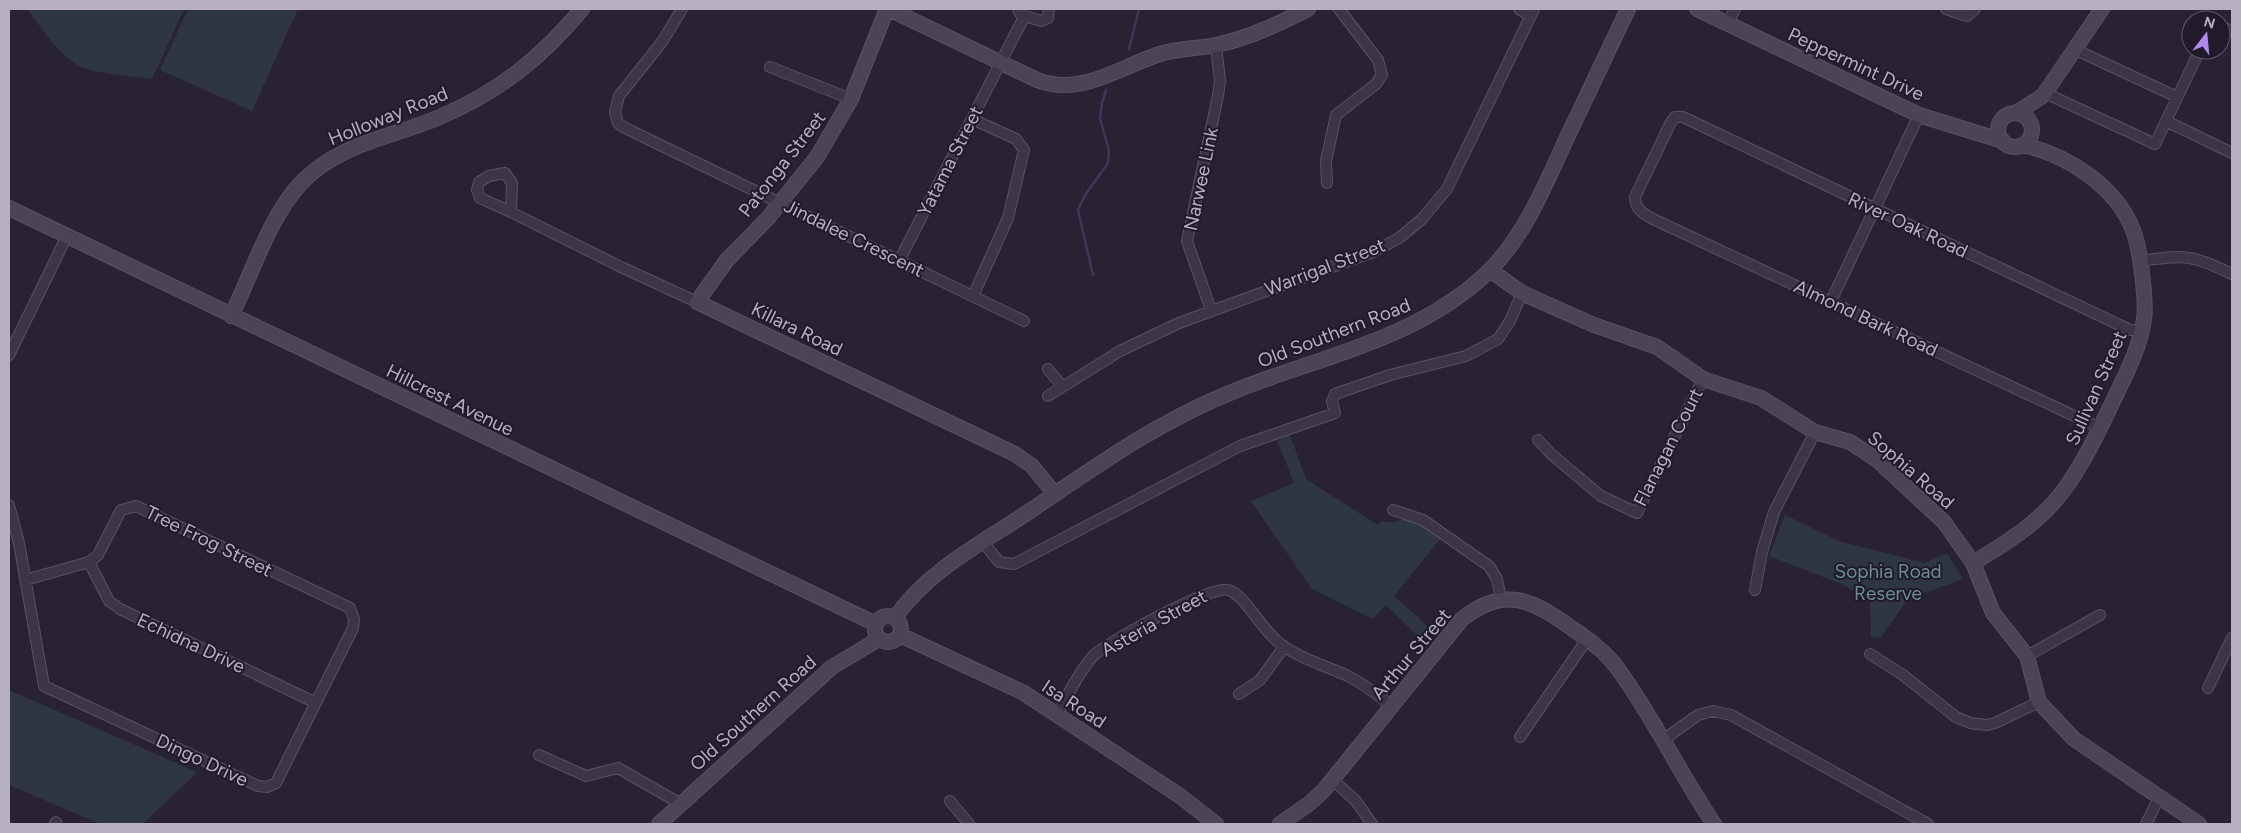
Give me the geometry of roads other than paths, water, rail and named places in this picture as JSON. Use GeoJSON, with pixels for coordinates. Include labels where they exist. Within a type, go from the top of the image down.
{"type":"FeatureCollection","features":[{"type":"Feature","properties":{"kind":"street","name":"Holloway Road"},"geometry":{"type":"LineString","coordinates":[[231,316],[283,207],[312,173],[354,146],[439,118],[504,84],[522,71],[556,40],[582,9]]}},
{"type":"Feature","properties":{"kind":"street","name":"Jindalee Crescent"},"geometry":{"type":"LineString","coordinates":[[682,9],[662,42],[619,96],[615,112],[618,123],[638,136],[781,202],[1024,321]]}},
{"type":"Feature","properties":{"kind":"street","name":"Patonga Street"},"geometry":{"type":"LineString","coordinates":[[697,302],[731,255],[781,202],[817,157],[851,99],[888,9]]}},
{"type":"Feature","properties":{"kind":"street"},"geometry":{"type":"LineString","coordinates":[[888,9],[1001,61],[1037,80],[1060,86],[1102,78],[1170,51],[1216,45],[1257,34],[1308,9]]}},
{"type":"Feature","properties":{"kind":"street"},"geometry":{"type":"LineString","coordinates":[[1021,13],[1044,21],[1049,15],[1049,9]]}},
{"type":"Feature","properties":{"kind":"street"},"geometry":{"type":"LineString","coordinates":[[1327,183],[1326,162],[1336,115],[1376,84],[1382,75],[1378,60],[1339,9]]}},
{"type":"Feature","properties":{"kind":"street"},"geometry":{"type":"LineString","coordinates":[[1520,9],[1532,12]]}},
{"type":"Feature","properties":{"kind":"street","name":"Old Southern Road"},"geometry":{"type":"LineString","coordinates":[[896,618],[914,594],[983,542],[1136,440],[1187,412],[1235,390],[1381,339],[1423,320],[1450,304],[1490,270],[1514,239],[1532,209],[1628,9]]}},
{"type":"Feature","properties":{"kind":"street","name":"Peppermint Drive"},"geometry":{"type":"LineString","coordinates":[[1697,9],[1919,115],[1959,129],[1974,131],[2003,141]]}},
{"type":"Feature","properties":{"kind":"street"},"geometry":{"type":"LineString","coordinates":[[1728,23],[1734,9]]}},
{"type":"Feature","properties":{"kind":"street"},"geometry":{"type":"LineString","coordinates":[[1946,9],[1967,16],[1976,9]]}},
{"type":"Feature","properties":{"kind":"street"},"geometry":{"type":"LineString","coordinates":[[2001,121],[1999,131],[2003,141],[2013,146],[2023,145],[2030,138],[2043,95],[2076,50],[2102,9]]}},
{"type":"Feature","properties":{"kind":"street","name":"Warrigal Street"},"geometry":{"type":"LineString","coordinates":[[1048,396],[1120,351],[1211,310],[1373,252],[1399,238],[1421,220],[1447,189],[1458,170],[1532,12]]}},
{"type":"Feature","properties":{"kind":"street","name":"Yatama Street"},"geometry":{"type":"LineString","coordinates":[[899,261],[1001,61],[1021,13]]}},
{"type":"Feature","properties":{"kind":"street","name":"Narwee Link"},"geometry":{"type":"LineString","coordinates":[[1211,310],[1187,241],[1218,96],[1220,81],[1216,45]]}},
{"type":"Feature","properties":{"kind":"street"},"geometry":{"type":"LineString","coordinates":[[2076,50],[2177,97]]}},
{"type":"Feature","properties":{"kind":"street"},"geometry":{"type":"LineString","coordinates":[[2043,95],[2155,144],[2195,60]]}},
{"type":"Feature","properties":{"kind":"street"},"geometry":{"type":"LineString","coordinates":[[770,67],[851,99]]}},
{"type":"Feature","properties":{"kind":"street"},"geometry":{"type":"LineString","coordinates":[[1974,131],[2001,121],[2043,95]]}},
{"type":"Feature","properties":{"kind":"street"},"geometry":{"type":"LineString","coordinates":[[2016,113],[2026,116],[2032,127]]}},
{"type":"Feature","properties":{"kind":"street"},"geometry":{"type":"LineString","coordinates":[[1831,301],[1919,115]]}},
{"type":"Feature","properties":{"kind":"street","name":"River Oak Road"},"geometry":{"type":"LineString","coordinates":[[1635,204],[1635,197],[1671,122],[1676,117],[1683,117],[2130,330],[2142,330]]}},
{"type":"Feature","properties":{"kind":"street"},"geometry":{"type":"LineString","coordinates":[[972,119],[1016,139],[1024,150],[1008,218],[973,296]]}},
{"type":"Feature","properties":{"kind":"street"},"geometry":{"type":"LineString","coordinates":[[2166,121],[2232,153]]}},
{"type":"Feature","properties":{"kind":"street","name":"Sullivan Street"},"geometry":{"type":"LineString","coordinates":[[1973,563],[2032,525],[2071,479],[2100,428],[2137,350],[2142,330],[2145,306],[2141,261],[2133,230],[2115,200],[2091,178],[2056,155],[2032,127]]}},
{"type":"Feature","properties":{"kind":"street","name":"Sullivan Street"},"geometry":{"type":"LineString","coordinates":[[2023,145],[2056,155]]}},
{"type":"Feature","properties":{"kind":"street","name":"Almond Bark Road"},"geometry":{"type":"LineString","coordinates":[[1635,204],[1641,212],[1655,220],[2100,428]]}},
{"type":"Feature","properties":{"kind":"street","name":"Hillcrest Avenue"},"geometry":{"type":"LineString","coordinates":[[9,208],[876,624]]}},
{"type":"Feature","properties":{"kind":"street","name":"Killara Road"},"geometry":{"type":"LineString","coordinates":[[511,212],[621,267],[1015,454],[1032,466],[1055,494]]}},
{"type":"Feature","properties":{"kind":"street"},"geometry":{"type":"LineString","coordinates":[[9,355],[66,236]]}},
{"type":"Feature","properties":{"kind":"street"},"geometry":{"type":"LineString","coordinates":[[2141,261],[2183,256],[2206,262],[2232,274]]}},
{"type":"Feature","properties":{"kind":"street","name":"Sophia Road"},"geometry":{"type":"LineString","coordinates":[[1490,270],[1522,293],[1594,325],[1658,347],[1703,379],[1761,398],[1815,432],[1850,442],[1876,459],[1944,522],[1973,563],[1992,613],[2026,656],[2039,702],[2074,739],[2199,824]]}},
{"type":"Feature","properties":{"kind":"street"},"geometry":{"type":"LineString","coordinates":[[983,542],[999,562],[1014,564],[1240,446],[1335,413],[1332,401],[1335,394],[1390,375],[1466,356],[1498,338],[1510,321],[1522,293]]}},
{"type":"Feature","properties":{"kind":"street"},"geometry":{"type":"LineString","coordinates":[[1048,369],[1062,386]]}},
{"type":"Feature","properties":{"kind":"street","name":"Flanagan Court"},"geometry":{"type":"LineString","coordinates":[[1538,440],[1551,454],[1601,496],[1637,513],[1703,379]]}},
{"type":"Feature","properties":{"kind":"street"},"geometry":{"type":"LineString","coordinates":[[1755,590],[1763,546],[1774,512],[1815,432]]}},
{"type":"Feature","properties":{"kind":"street"},"geometry":{"type":"LineString","coordinates":[[9,505],[25,580],[89,562]]}},
{"type":"Feature","properties":{"kind":"street","name":"Tree Frog Street"},"geometry":{"type":"LineString","coordinates":[[89,562],[98,555],[121,510],[136,506],[350,608],[353,616]]}},
{"type":"Feature","properties":{"kind":"street"},"geometry":{"type":"LineString","coordinates":[[1393,510],[1423,520],[1489,566],[1497,579],[1501,599]]}},
{"type":"Feature","properties":{"kind":"street","name":"Echidna Drive"},"geometry":{"type":"LineString","coordinates":[[89,562],[109,601],[120,609],[314,702]]}},
{"type":"Feature","properties":{"kind":"street","name":"Dingo Drive"},"geometry":{"type":"LineString","coordinates":[[25,580],[44,686],[258,786],[267,787],[276,783],[314,702],[352,628],[353,616]]}},
{"type":"Feature","properties":{"kind":"street","name":"Asteria Street"},"geometry":{"type":"LineString","coordinates":[[1057,714],[1083,670],[1102,648],[1216,590],[1223,589],[1235,592],[1266,632],[1284,647],[1349,677],[1392,706]]}},
{"type":"Feature","properties":{"kind":"street","name":"Arthur Street"},"geometry":{"type":"LineString","coordinates":[[1280,824],[1316,798],[1333,780],[1462,620],[1484,604],[1501,599],[1519,599],[1535,604],[1597,645],[1618,668],[1714,824]]}},
{"type":"Feature","properties":{"kind":"street"},"geometry":{"type":"LineString","coordinates":[[2026,656],[2100,616]]}},
{"type":"Feature","properties":{"kind":"street"},"geometry":{"type":"LineString","coordinates":[[884,617],[896,618],[901,626],[900,635],[890,642],[879,639],[875,632],[876,624],[884,617]]}},
{"type":"Feature","properties":{"kind":"street","name":"Isa Road"},"geometry":{"type":"LineString","coordinates":[[900,635],[1000,682],[1057,714],[1180,796],[1216,824]]}},
{"type":"Feature","properties":{"kind":"street"},"geometry":{"type":"LineString","coordinates":[[2208,688],[2232,638]]}},
{"type":"Feature","properties":{"kind":"street","name":"Old Southern Road"},"geometry":{"type":"LineString","coordinates":[[659,824],[832,667],[879,639]]}},
{"type":"Feature","properties":{"kind":"street"},"geometry":{"type":"LineString","coordinates":[[1520,737],[1587,639]]}},
{"type":"Feature","properties":{"kind":"street"},"geometry":{"type":"LineString","coordinates":[[1239,694],[1260,680],[1284,647]]}},
{"type":"Feature","properties":{"kind":"street"},"geometry":{"type":"LineString","coordinates":[[1870,654],[1903,675],[1956,717],[1970,723],[1987,725],[1995,723],[2039,702]]}},
{"type":"Feature","properties":{"kind":"street"},"geometry":{"type":"LineString","coordinates":[[1663,740],[1698,715],[1713,711],[1731,715],[1928,824]]}},
{"type":"Feature","properties":{"kind":"street"},"geometry":{"type":"LineString","coordinates":[[539,755],[586,776],[618,768],[682,804]]}},
{"type":"Feature","properties":{"kind":"street"},"geometry":{"type":"LineString","coordinates":[[1333,780],[1356,801],[1372,824]]}},
{"type":"Feature","properties":{"kind":"street"},"geometry":{"type":"LineString","coordinates":[[2146,824],[2159,798]]}},
{"type":"Feature","properties":{"kind":"street"},"geometry":{"type":"LineString","coordinates":[[950,801],[969,824]]}},
{"type":"Feature","properties":{"kind":"waterway"},"geometry":{"type":"LineString","coordinates":[[1129,49],[1139,9]]}},
{"type":"Feature","properties":{"kind":"waterway"},"geometry":{"type":"LineString","coordinates":[[1093,275],[1078,210],[1085,195],[1108,163],[1109,151],[1100,118],[1106,90]]}},
{"type":"Feature","properties":{"kind":"park label","name":"Sophia Road Reserve"},"geometry":{"type":"Point","coordinates":[1888,582]}}]}
